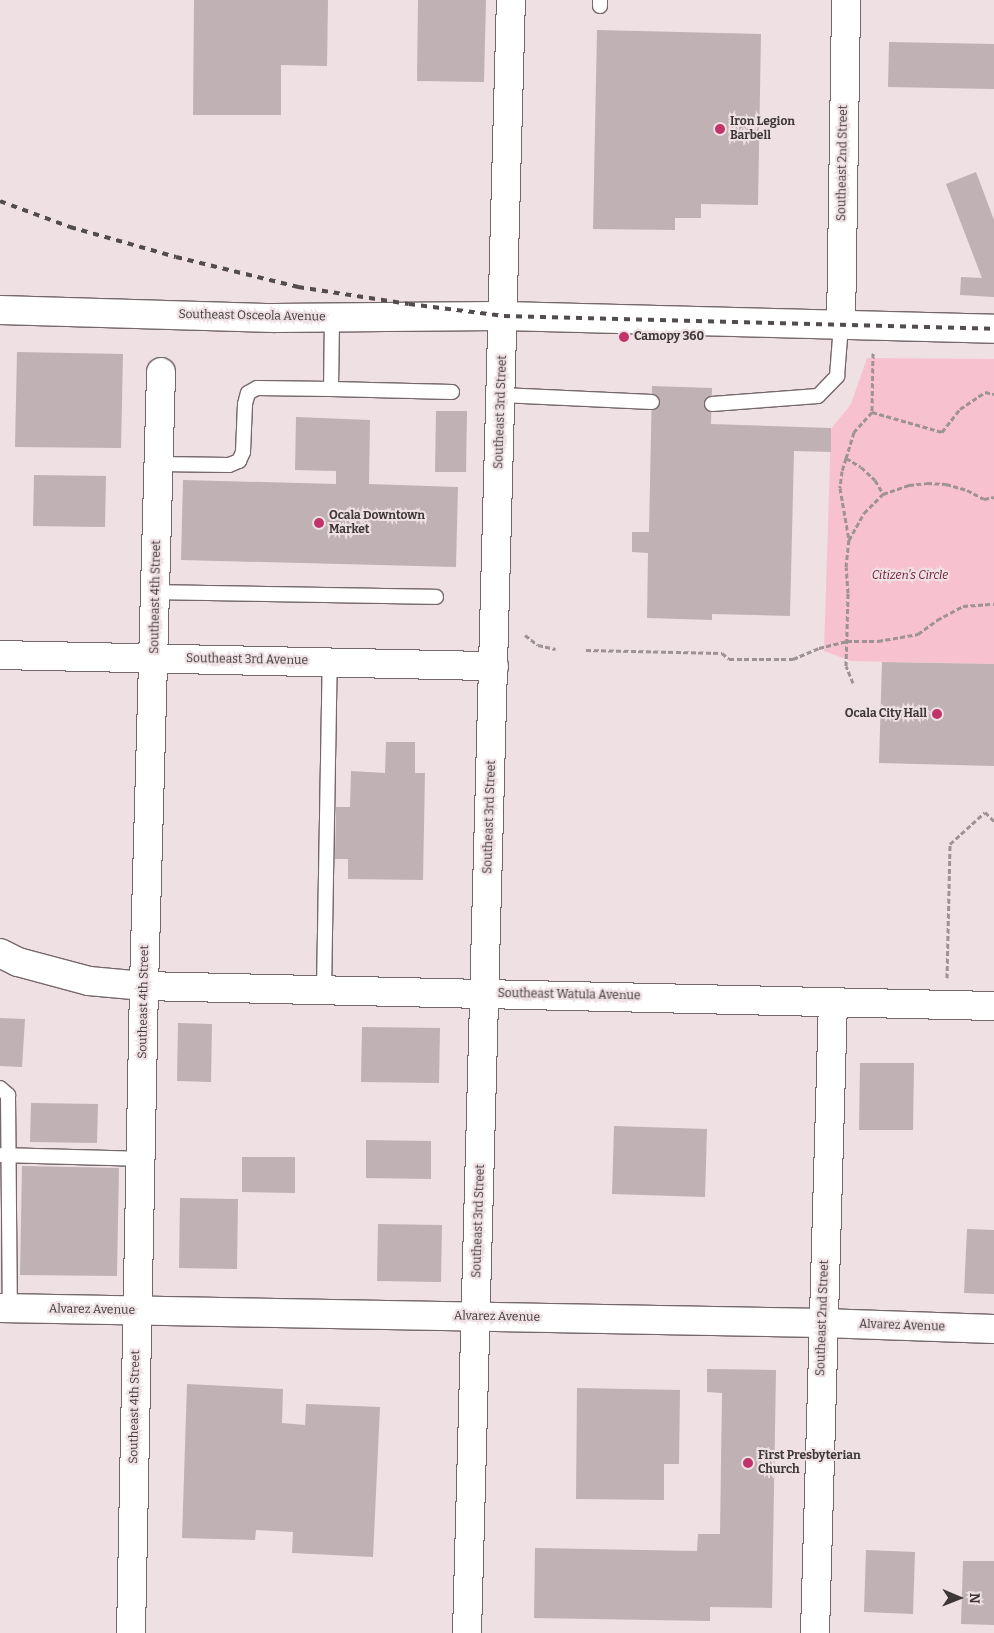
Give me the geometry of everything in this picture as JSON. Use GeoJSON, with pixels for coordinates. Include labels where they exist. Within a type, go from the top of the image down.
{"type":"FeatureCollection","features":[{"type":"Feature","properties":{"kind":"street","name":"Southeast 3rd Street"},"geometry":{"type":"LineString","coordinates":[[467,1633],[504,316],[511,0]]}},
{"type":"Feature","properties":{"kind":"street","name":"Southeast 2nd Street"},"geometry":{"type":"LineString","coordinates":[[841,325],[846,0]]}},
{"type":"Feature","properties":{"kind":"street","name":"Southeast Osceola Avenue"},"geometry":{"type":"LineString","coordinates":[[0,310],[274,318],[504,316],[994,330]]}},
{"type":"Feature","properties":{"kind":"street","name":"Southeast 4th Street"},"geometry":{"type":"LineString","coordinates":[[132,1633],[140,1159],[155,658],[161,372]]}},
{"type":"Feature","properties":{"kind":"street","name":"Southeast 3rd Avenue"},"geometry":{"type":"LineString","coordinates":[[0,655],[494,666]]}},
{"type":"Feature","properties":{"kind":"street"},"geometry":{"type":"LineString","coordinates":[[0,953],[18,962],[89,981],[144,986]]}},
{"type":"Feature","properties":{"kind":"street","name":"Southeast Watula Avenue"},"geometry":{"type":"LineString","coordinates":[[144,986],[994,1006]]}},
{"type":"Feature","properties":{"kind":"street","name":"Southeast 2nd Street"},"geometry":{"type":"LineString","coordinates":[[815,1633],[822,1323],[833,1002]]}},
{"type":"Feature","properties":{"kind":"street","name":"Alvarez Avenue"},"geometry":{"type":"LineString","coordinates":[[5,1308],[822,1323],[994,1329]]}},
{"type":"Feature","properties":{"kind":"lane"},"geometry":{"type":"LineString","coordinates":[[331,389],[332,318]]}},
{"type":"Feature","properties":{"kind":"lane"},"geometry":{"type":"LineString","coordinates":[[712,404],[818,396],[837,376],[841,325]]}},
{"type":"Feature","properties":{"kind":"lane"},"geometry":{"type":"LineString","coordinates":[[159,464],[230,465],[238,461],[243,452],[245,404],[248,393],[257,388],[452,392]]}},
{"type":"Feature","properties":{"kind":"lane"},"geometry":{"type":"LineString","coordinates":[[501,395],[652,402]]}},
{"type":"Feature","properties":{"kind":"lane"},"geometry":{"type":"LineString","coordinates":[[156,592],[436,597]]}},
{"type":"Feature","properties":{"kind":"lane"},"geometry":{"type":"LineString","coordinates":[[324,990],[330,662]]}},
{"type":"Feature","properties":{"kind":"lane"},"geometry":{"type":"LineString","coordinates":[[0,1088],[8,1094],[4,1155],[5,1308]]}},
{"type":"Feature","properties":{"kind":"lane"},"geometry":{"type":"LineString","coordinates":[[4,1155],[140,1159]]}},
{"type":"Feature","properties":{"kind":"path"},"geometry":{"type":"LineString","coordinates":[[853,683],[846,666],[848,593],[846,567],[849,540],[840,488],[842,471],[854,432],[872,412],[873,350]]}},
{"type":"Feature","properties":{"kind":"path"},"geometry":{"type":"LineString","coordinates":[[872,412],[942,432],[960,409],[985,392],[994,394]]}},
{"type":"Feature","properties":{"kind":"path"},"geometry":{"type":"LineString","coordinates":[[846,458],[875,480],[883,494]]}},
{"type":"Feature","properties":{"kind":"path"},"geometry":{"type":"LineString","coordinates":[[849,540],[864,514],[883,494],[909,485],[927,483],[946,484],[967,490],[984,499],[994,497]]}},
{"type":"Feature","properties":{"kind":"path"},"geometry":{"type":"LineString","coordinates":[[586,650],[722,653],[729,659],[793,659],[819,648],[847,641],[878,641],[918,634],[937,620],[963,606],[994,604]]}},
{"type":"Feature","properties":{"kind":"path"},"geometry":{"type":"LineString","coordinates":[[525,635],[538,645],[556,649]]}},
{"type":"Feature","properties":{"kind":"path"},"geometry":{"type":"LineString","coordinates":[[947,984],[950,844],[985,812],[994,821]]}},
{"type":"Feature","properties":{"kind":"green space","name":"Citizen's Circle"},"geometry":{"type":"Polygon","coordinates":[[[867,358],[994,359],[994,664],[851,661],[824,651],[831,429],[851,404],[867,358]]]}},
{"type":"Feature","properties":{"kind":"building"},"geometry":{"type":"Polygon","coordinates":[[[194,0],[328,0],[327,66],[281,65],[281,115],[193,115],[194,0]]]}},
{"type":"Feature","properties":{"kind":"building"},"geometry":{"type":"Polygon","coordinates":[[[418,0],[486,0],[484,82],[417,81],[418,0]]]}},
{"type":"Feature","properties":{"kind":"building"},"geometry":{"type":"Polygon","coordinates":[[[597,30],[761,34],[758,205],[701,204],[701,218],[675,218],[675,230],[593,229],[597,30]]]}},
{"type":"Feature","properties":{"kind":"building"},"geometry":{"type":"Polygon","coordinates":[[[889,42],[994,44],[994,89],[888,87],[889,42]]]}},
{"type":"Feature","properties":{"kind":"building"},"geometry":{"type":"Polygon","coordinates":[[[976,172],[994,220],[994,297],[960,295],[961,277],[982,278],[946,184],[976,172]]]}},
{"type":"Feature","properties":{"kind":"building"},"geometry":{"type":"Polygon","coordinates":[[[17,352],[123,354],[121,448],[15,447],[17,352]]]}},
{"type":"Feature","properties":{"kind":"building"},"geometry":{"type":"Polygon","coordinates":[[[652,386],[712,388],[711,424],[831,428],[831,452],[794,451],[790,616],[712,614],[712,620],[647,618],[648,553],[632,552],[632,532],[649,532],[652,386]]]}},
{"type":"Feature","properties":{"kind":"building"},"geometry":{"type":"Polygon","coordinates":[[[436,411],[467,411],[466,472],[435,472],[436,411]]]}},
{"type":"Feature","properties":{"kind":"building","name":"Ocala Downtown Market"},"geometry":{"type":"Polygon","coordinates":[[[296,417],[370,420],[369,484],[458,487],[456,567],[181,560],[183,480],[336,484],[336,471],[295,470],[296,417]]]}},
{"type":"Feature","properties":{"kind":"building"},"geometry":{"type":"Polygon","coordinates":[[[34,475],[106,476],[105,527],[33,526],[34,475]]]}},
{"type":"Feature","properties":{"kind":"building","name":"Ocala City Hall"},"geometry":{"type":"Polygon","coordinates":[[[882,662],[994,664],[994,766],[879,763],[882,662]]]}},
{"type":"Feature","properties":{"kind":"building"},"geometry":{"type":"Polygon","coordinates":[[[386,742],[415,742],[415,773],[425,773],[423,880],[348,879],[348,859],[335,859],[336,807],[350,807],[351,771],[385,773],[386,742]]]}},
{"type":"Feature","properties":{"kind":"building"},"geometry":{"type":"Polygon","coordinates":[[[0,1018],[25,1019],[22,1067],[0,1066],[0,1018]]]}},
{"type":"Feature","properties":{"kind":"building"},"geometry":{"type":"Polygon","coordinates":[[[178,1023],[212,1024],[211,1082],[177,1081],[178,1023]]]}},
{"type":"Feature","properties":{"kind":"building"},"geometry":{"type":"Polygon","coordinates":[[[362,1027],[440,1028],[439,1083],[361,1082],[362,1027]]]}},
{"type":"Feature","properties":{"kind":"building"},"geometry":{"type":"Polygon","coordinates":[[[860,1063],[914,1063],[913,1130],[859,1130],[860,1063]]]}},
{"type":"Feature","properties":{"kind":"building"},"geometry":{"type":"Polygon","coordinates":[[[31,1103],[98,1104],[97,1143],[30,1142],[31,1103]]]}},
{"type":"Feature","properties":{"kind":"building"},"geometry":{"type":"Polygon","coordinates":[[[614,1126],[707,1129],[705,1197],[612,1194],[614,1126]]]}},
{"type":"Feature","properties":{"kind":"building"},"geometry":{"type":"Polygon","coordinates":[[[366,1140],[431,1141],[431,1179],[366,1178],[366,1140]]]}},
{"type":"Feature","properties":{"kind":"building"},"geometry":{"type":"Polygon","coordinates":[[[242,1157],[295,1157],[295,1193],[242,1192],[242,1157]]]}},
{"type":"Feature","properties":{"kind":"building"},"geometry":{"type":"Polygon","coordinates":[[[22,1166],[119,1168],[117,1276],[20,1275],[22,1166]]]}},
{"type":"Feature","properties":{"kind":"building"},"geometry":{"type":"Polygon","coordinates":[[[180,1198],[238,1199],[237,1269],[179,1268],[180,1198]]]}},
{"type":"Feature","properties":{"kind":"building"},"geometry":{"type":"Polygon","coordinates":[[[378,1224],[442,1225],[441,1282],[377,1281],[378,1224]]]}},
{"type":"Feature","properties":{"kind":"building"},"geometry":{"type":"Polygon","coordinates":[[[967,1229],[994,1230],[994,1294],[964,1293],[967,1229]]]}},
{"type":"Feature","properties":{"kind":"building","name":"First Presbyterian Church"},"geometry":{"type":"Polygon","coordinates":[[[707,1369],[776,1370],[772,1608],[710,1607],[710,1621],[534,1618],[535,1548],[697,1551],[698,1534],[720,1534],[722,1393],[707,1392],[707,1369]]]}},
{"type":"Feature","properties":{"kind":"building"},"geometry":{"type":"Polygon","coordinates":[[[187,1384],[283,1389],[282,1423],[305,1425],[306,1404],[380,1407],[373,1557],[292,1553],[293,1532],[256,1530],[255,1540],[182,1538],[187,1384]]]}},
{"type":"Feature","properties":{"kind":"building"},"geometry":{"type":"Polygon","coordinates":[[[577,1388],[680,1390],[679,1464],[664,1464],[664,1500],[576,1499],[577,1388]]]}},
{"type":"Feature","properties":{"kind":"building"},"geometry":{"type":"Polygon","coordinates":[[[866,1550],[915,1552],[913,1614],[864,1612],[866,1550]]]}},
{"type":"Feature","properties":{"kind":"building"},"geometry":{"type":"Polygon","coordinates":[[[963,1561],[994,1561],[994,1625],[961,1624],[963,1561]]]}},
{"type":"Feature","properties":{"kind":"railway"},"geometry":{"type":"LineString","coordinates":[[0,201],[70,227],[176,257],[298,287],[409,304],[504,316],[994,329]]}},
{"type":"Feature","properties":{"kind":"place","name":"Iron Legion Barbell"},"geometry":{"type":"Point","coordinates":[720,129]}},
{"type":"Feature","properties":{"kind":"place","name":"Camopy 360"},"geometry":{"type":"Point","coordinates":[624,337]}},
{"type":"Feature","properties":{"kind":"place","name":"Ocala Downtown Market"},"geometry":{"type":"Point","coordinates":[319,523]}},
{"type":"Feature","properties":{"kind":"place","name":"Ocala City Hall"},"geometry":{"type":"Point","coordinates":[937,714]}},
{"type":"Feature","properties":{"kind":"place","name":"First Presbyterian Church"},"geometry":{"type":"Point","coordinates":[748,1463]}}]}
